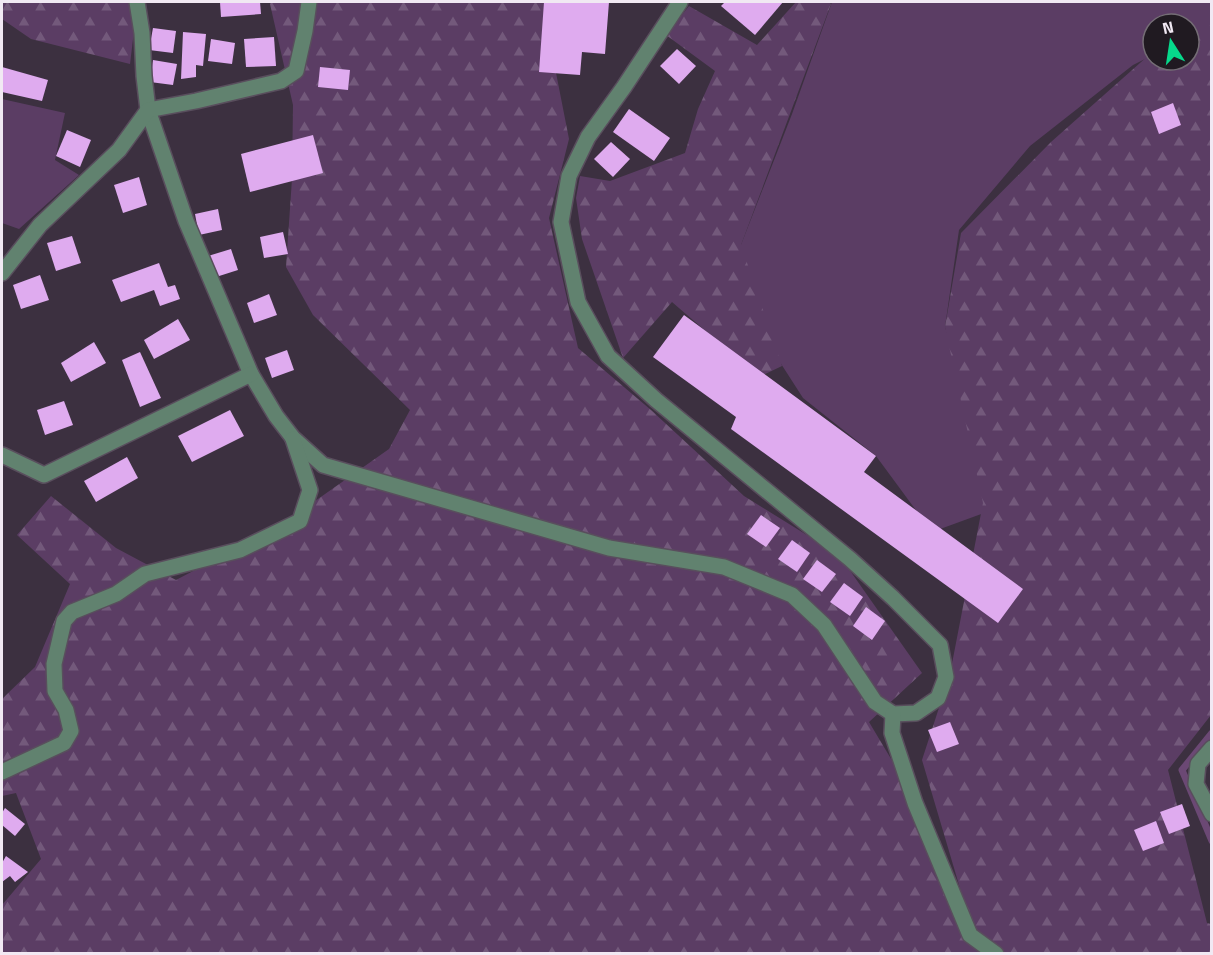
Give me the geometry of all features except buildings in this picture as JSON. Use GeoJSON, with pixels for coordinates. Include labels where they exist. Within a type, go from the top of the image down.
{"type":"FeatureCollection","features":[{"type":"Feature","properties":{"kind":"street"},"geometry":{"type":"LineString","coordinates":[[137,2],[142,33],[148,110],[186,220],[250,374],[276,416],[293,438],[323,465],[609,549],[724,567],[792,595],[824,625],[875,702],[893,714],[916,713],[938,698],[946,677],[940,645],[893,598],[850,560],[656,400],[608,356],[578,302],[561,222],[569,176],[588,137],[680,2]]}},
{"type":"Feature","properties":{"kind":"street"},"geometry":{"type":"LineString","coordinates":[[2,273],[40,225],[119,150],[148,110],[281,81],[296,71],[309,2]]}},
{"type":"Feature","properties":{"kind":"street"},"geometry":{"type":"LineString","coordinates":[[2,454],[44,475],[250,374]]}},
{"type":"Feature","properties":{"kind":"street"},"geometry":{"type":"LineString","coordinates":[[2,772],[64,743],[71,731],[66,710],[55,690],[54,664],[64,621],[72,612],[116,594],[145,574],[240,550],[300,521],[310,490],[293,438]]}},
{"type":"Feature","properties":{"kind":"street"},"geometry":{"type":"LineString","coordinates":[[893,714],[892,733],[915,802],[970,935],[996,954]]}},
{"type":"Feature","properties":{"kind":"street"},"geometry":{"type":"LineString","coordinates":[[1212,748],[1198,764],[1196,784],[1212,814]]}},
{"type":"Feature","properties":{"kind":"green space"},"geometry":{"type":"Polygon","coordinates":[[[2,2],[134,2],[136,14],[130,64],[31,39],[2,19],[2,2]]]}},
{"type":"Feature","properties":{"kind":"green space"},"geometry":{"type":"Polygon","coordinates":[[[271,2],[545,2],[546,22],[569,139],[549,218],[578,348],[651,410],[744,496],[839,555],[922,673],[869,722],[912,794],[973,932],[922,760],[950,674],[983,503],[945,327],[961,233],[1051,142],[1141,62],[1141,72],[1201,72],[1201,30],[1211,25],[1211,715],[1168,770],[1207,923],[1211,924],[1211,953],[2,954],[2,905],[41,859],[16,793],[2,796],[2,699],[35,667],[70,584],[17,535],[51,496],[116,548],[176,580],[281,525],[389,449],[410,410],[313,315],[286,267],[292,179],[293,105],[271,2]]]}},
{"type":"Feature","properties":{"kind":"green space"},"geometry":{"type":"Polygon","coordinates":[[[796,2],[829,2],[831,4],[741,245],[782,366],[759,377],[672,302],[623,358],[582,239],[576,198],[580,176],[610,181],[685,153],[698,109],[715,71],[666,35],[689,6],[757,45],[796,2]]]}},
{"type":"Feature","properties":{"kind":"green space"},"geometry":{"type":"Polygon","coordinates":[[[832,2],[1211,2],[1211,29],[1201,34],[1201,12],[1141,12],[1141,61],[1030,146],[959,230],[945,327],[976,421],[984,513],[932,532],[876,456],[803,398],[776,356],[737,255],[792,114],[832,2]]]}},
{"type":"Feature","properties":{"kind":"green space"},"geometry":{"type":"Polygon","coordinates":[[[2,99],[65,113],[55,160],[79,175],[19,229],[2,223],[2,99]]]}},
{"type":"Feature","properties":{"kind":"waterway"},"geometry":{"type":"LineString","coordinates":[[1212,733],[1182,770],[1212,841]]}}]}
